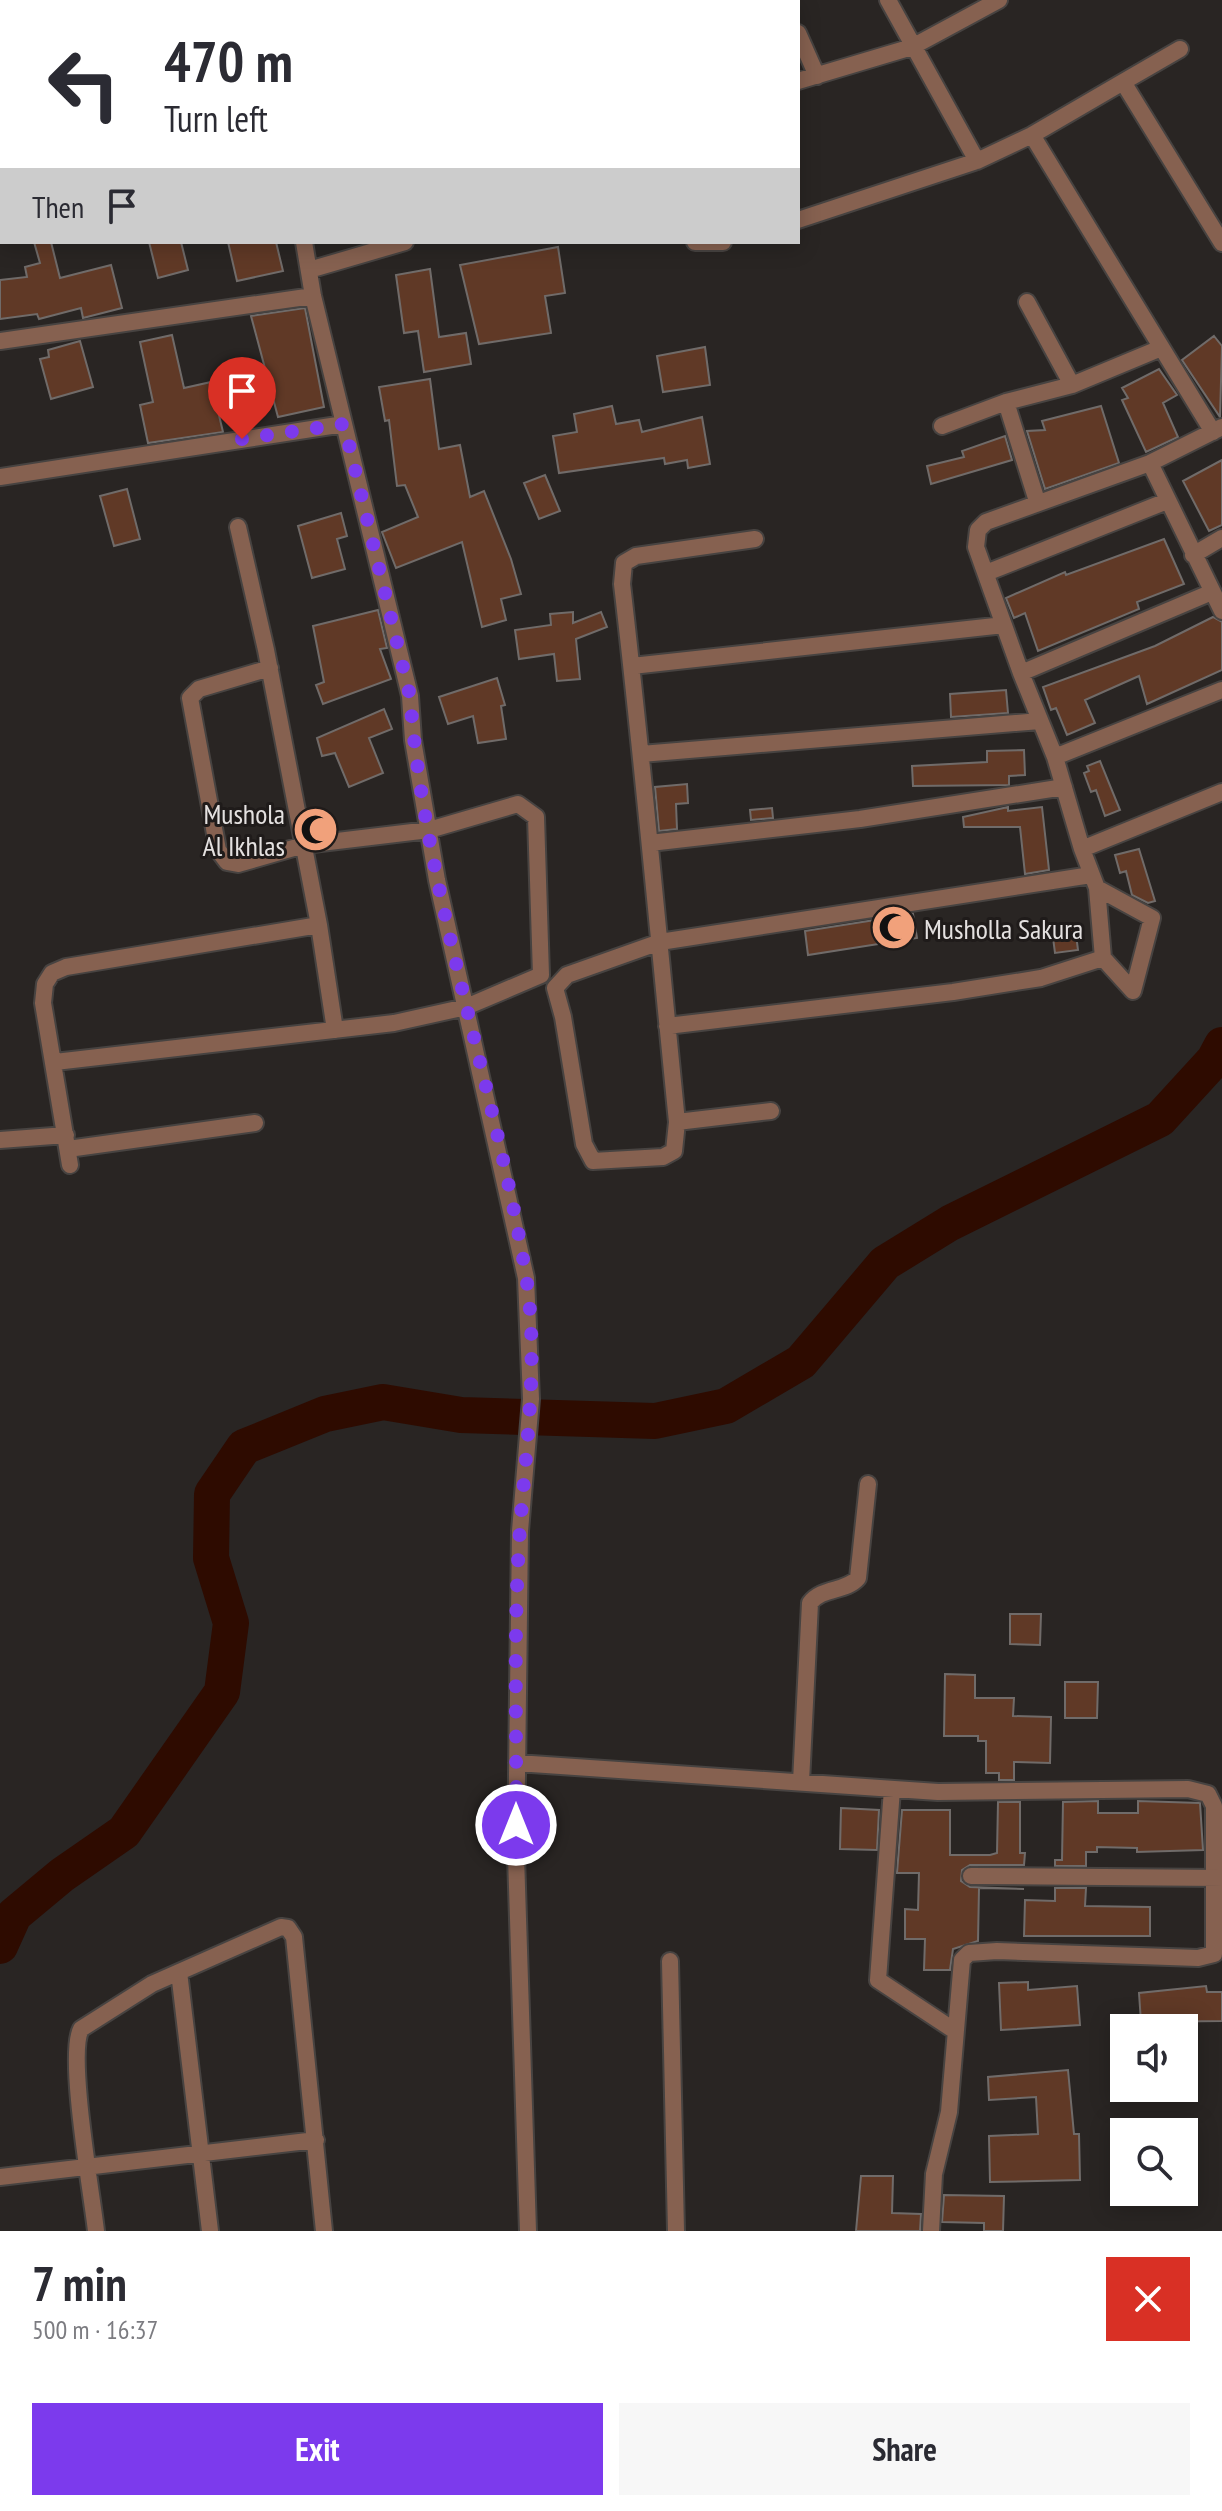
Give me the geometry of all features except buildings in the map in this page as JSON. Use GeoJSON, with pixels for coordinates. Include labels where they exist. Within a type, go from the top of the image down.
{"type":"FeatureCollection","features":[{"type":"Feature","properties":{"kind":"street"},"geometry":{"type":"LineString","coordinates":[[888,0],[977,161]]}},
{"type":"Feature","properties":{"kind":"street"},"geometry":{"type":"LineString","coordinates":[[800,80],[912,47],[999,0]]}},
{"type":"Feature","properties":{"kind":"street"},"geometry":{"type":"LineString","coordinates":[[800,38],[817,76]]}},
{"type":"Feature","properties":{"kind":"street"},"geometry":{"type":"LineString","coordinates":[[800,219],[977,161],[1032,135],[1180,49]]}},
{"type":"Feature","properties":{"kind":"street"},"geometry":{"type":"LineString","coordinates":[[1123,82],[1222,243]]}},
{"type":"Feature","properties":{"kind":"street"},"geometry":{"type":"LineString","coordinates":[[755,539],[636,556],[624,563],[622,584],[641,754],[660,942],[667,1026],[677,1122],[674,1151],[663,1157],[593,1161],[584,1144],[563,1017],[555,988],[567,975],[660,942],[1094,882],[1152,918],[1133,991],[1103,958],[1094,882],[1055,757],[976,547],[978,530],[986,522],[1037,501],[1150,463],[1218,430],[1161,348],[1032,135]]}},
{"type":"Feature","properties":{"kind":"street"},"geometry":{"type":"LineString","coordinates":[[304,244],[313,296],[410,696],[413,740],[429,830],[526,1278],[531,1399],[520,1531],[517,1763],[528,2231]]}},
{"type":"Feature","properties":{"kind":"street"},"geometry":{"type":"LineString","coordinates":[[309,270],[398,244]]}},
{"type":"Feature","properties":{"kind":"street"},"geometry":{"type":"LineString","coordinates":[[0,341],[313,296]]}},
{"type":"Feature","properties":{"kind":"street"},"geometry":{"type":"LineString","coordinates":[[1027,302],[1072,385]]}},
{"type":"Feature","properties":{"kind":"street"},"geometry":{"type":"LineString","coordinates":[[942,426],[1006,402],[1072,385],[1161,348]]}},
{"type":"Feature","properties":{"kind":"street"},"geometry":{"type":"LineString","coordinates":[[1006,402],[1037,501]]}},
{"type":"Feature","properties":{"kind":"street"},"geometry":{"type":"LineString","coordinates":[[0,477],[344,424]]}},
{"type":"Feature","properties":{"kind":"street"},"geometry":{"type":"LineString","coordinates":[[1150,463],[1222,611]]}},
{"type":"Feature","properties":{"kind":"street"},"geometry":{"type":"LineString","coordinates":[[986,573],[1167,501]]}},
{"type":"Feature","properties":{"kind":"street"},"geometry":{"type":"LineString","coordinates":[[238,527],[270,668],[319,925],[335,1030]]}},
{"type":"Feature","properties":{"kind":"street"},"geometry":{"type":"LineString","coordinates":[[1193,555],[1222,538]]}},
{"type":"Feature","properties":{"kind":"street"},"geometry":{"type":"LineString","coordinates":[[1021,673],[1212,592]]}},
{"type":"Feature","properties":{"kind":"street"},"geometry":{"type":"LineString","coordinates":[[632,666],[1004,625]]}},
{"type":"Feature","properties":{"kind":"street"},"geometry":{"type":"LineString","coordinates":[[55,1062],[394,1023],[466,1007],[541,975],[536,817],[518,804],[429,830],[304,845],[238,864],[223,857],[218,850],[190,698],[199,689],[270,668]]}},
{"type":"Feature","properties":{"kind":"street"},"geometry":{"type":"LineString","coordinates":[[1055,757],[1222,690]]}},
{"type":"Feature","properties":{"kind":"street"},"geometry":{"type":"LineString","coordinates":[[641,754],[1040,721]]}},
{"type":"Feature","properties":{"kind":"street"},"geometry":{"type":"LineString","coordinates":[[650,843],[860,819],[1064,787]]}},
{"type":"Feature","properties":{"kind":"street"},"geometry":{"type":"LineString","coordinates":[[1082,849],[1222,792]]}},
{"type":"Feature","properties":{"kind":"street"},"geometry":{"type":"LineString","coordinates":[[68,1149],[55,1062],[45,1028],[45,984],[52,973],[66,967],[319,925]]}},
{"type":"Feature","properties":{"kind":"street"},"geometry":{"type":"LineString","coordinates":[[667,1026],[953,992],[1041,978],[1103,958]]}},
{"type":"Feature","properties":{"kind":"street"},"geometry":{"type":"LineString","coordinates":[[677,1122],[771,1111]]}},
{"type":"Feature","properties":{"kind":"street"},"geometry":{"type":"LineString","coordinates":[[0,1140],[68,1149],[255,1123]]}},
{"type":"Feature","properties":{"kind":"street"},"geometry":{"type":"LineString","coordinates":[[801,1782],[810,1603],[815,1596],[854,1583],[858,1578],[868,1484]]}},
{"type":"Feature","properties":{"kind":"street"},"geometry":{"type":"LineString","coordinates":[[517,1763],[938,1792],[1188,1789],[1208,1794],[1214,1806],[1218,1879],[1214,1954],[1198,1958],[969,1953],[962,1960],[958,1978],[949,2112],[934,2174],[931,2231]]}},
{"type":"Feature","properties":{"kind":"street"},"geometry":{"type":"LineString","coordinates":[[892,1789],[878,1980],[955,2031]]}},
{"type":"Feature","properties":{"kind":"street"},"geometry":{"type":"LineString","coordinates":[[971,1876],[1218,1879]]}},
{"type":"Feature","properties":{"kind":"street"},"geometry":{"type":"LineString","coordinates":[[96,2231],[77,2036],[81,2029],[179,1972],[281,1927],[292,1932],[324,2231]]}},
{"type":"Feature","properties":{"kind":"street"},"geometry":{"type":"LineString","coordinates":[[670,1961],[676,2231]]}},
{"type":"Feature","properties":{"kind":"street"},"geometry":{"type":"LineString","coordinates":[[179,1972],[210,2231]]}},
{"type":"Feature","properties":{"kind":"street"},"geometry":{"type":"LineString","coordinates":[[0,2177],[316,2140]]}},
{"type":"Feature","properties":{"kind":"waterway"},"geometry":{"type":"LineString","coordinates":[[0,1946],[14,1915],[62,1875],[124,1832],[222,1692],[231,1623],[211,1558],[212,1494],[244,1447],[325,1414],[383,1402],[461,1415],[655,1421],[726,1406],[801,1362],[885,1263],[950,1223],[1160,1119],[1214,1060],[1222,1045]]}},
{"type":"Feature","properties":{"kind":"place","name":"Mushola Al Ikhlas"},"geometry":{"type":"Point","coordinates":[316,829]}},
{"type":"Feature","properties":{"kind":"place","name":"Musholla Sakura"},"geometry":{"type":"Point","coordinates":[893,928]}},
{"type":"Feature","properties":{"kind":"route"},"geometry":{"type":"LineString","coordinates":[[242,439],[344,424],[410,696],[413,740],[437,880],[526,1278],[531,1399],[520,1531],[516,1825]]}}]}
